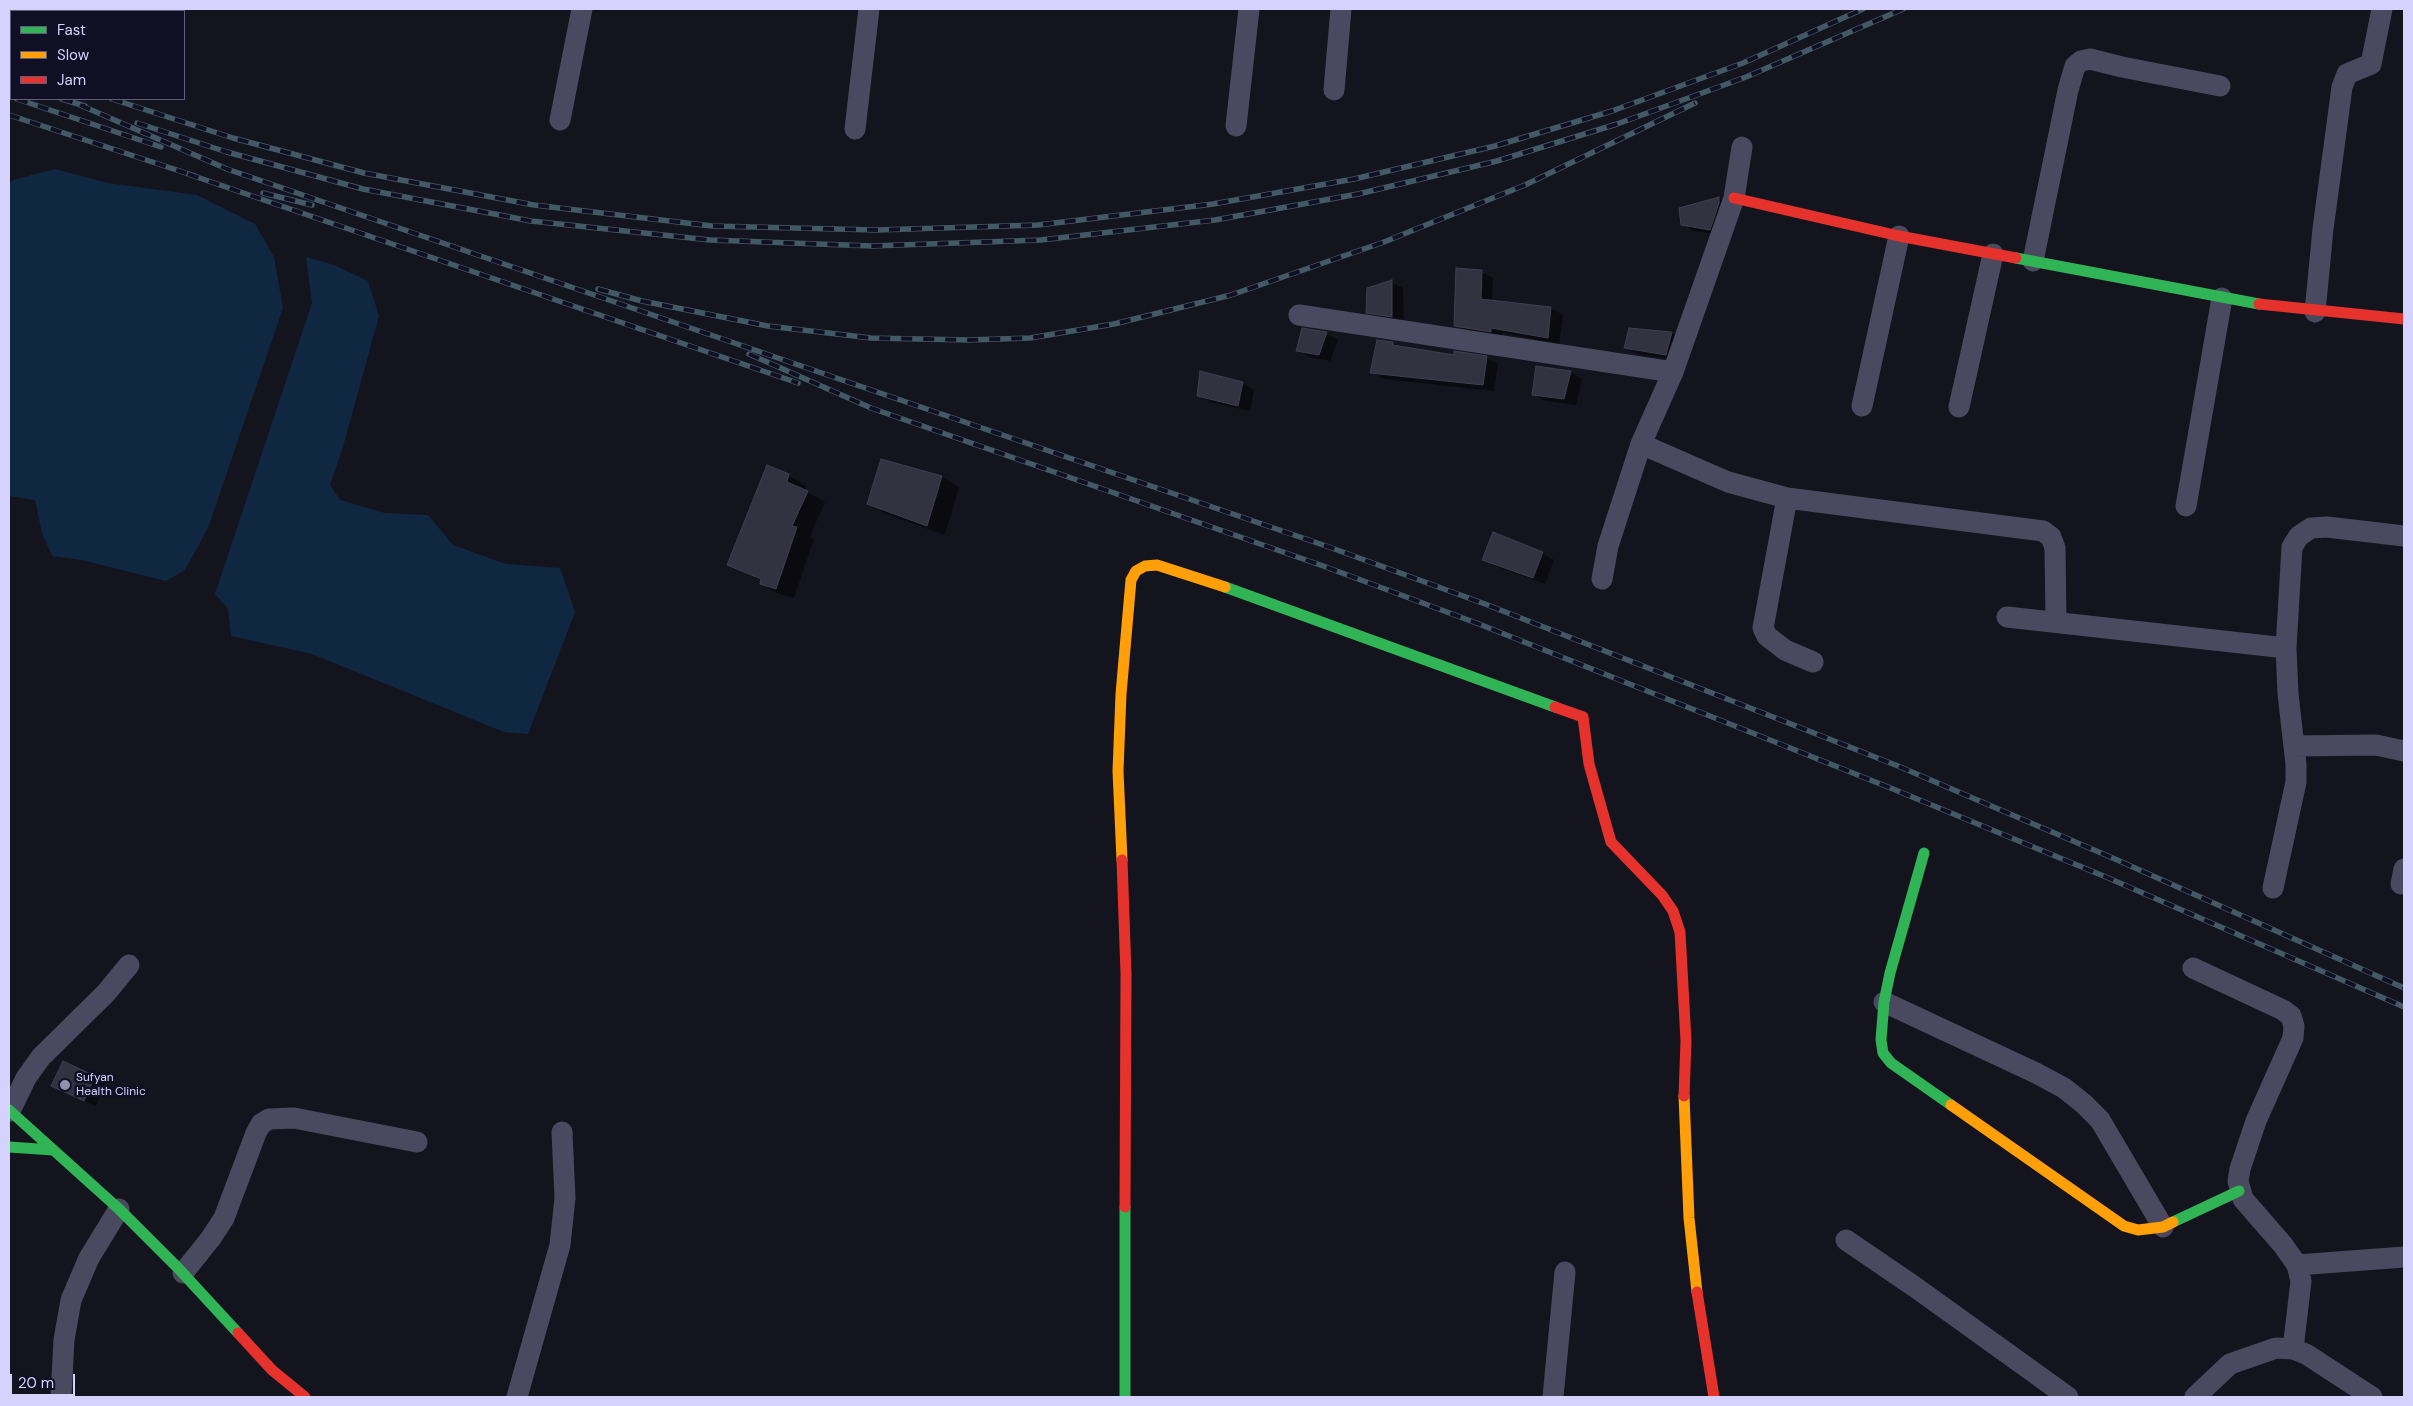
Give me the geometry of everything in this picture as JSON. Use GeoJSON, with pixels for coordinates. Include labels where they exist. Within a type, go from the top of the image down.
{"type":"FeatureCollection","features":[{"type":"Feature","properties":{"kind":"street"},"geometry":{"type":"LineString","coordinates":[[560,120],[582,9]]}},
{"type":"Feature","properties":{"kind":"street"},"geometry":{"type":"LineString","coordinates":[[855,129],[869,9]]}},
{"type":"Feature","properties":{"kind":"street"},"geometry":{"type":"LineString","coordinates":[[1236,126],[1249,9]]}},
{"type":"Feature","properties":{"kind":"street"},"geometry":{"type":"LineString","coordinates":[[1334,90],[1341,9]]}},
{"type":"Feature","properties":{"kind":"street"},"geometry":{"type":"LineString","coordinates":[[2315,312],[2323,229],[2342,87],[2347,74],[2371,64],[2382,9]]}},
{"type":"Feature","properties":{"kind":"street"},"geometry":{"type":"LineString","coordinates":[[2033,261],[2068,90],[2075,66],[2081,61],[2090,59],[2220,86]]}},
{"type":"Feature","properties":{"kind":"street"},"geometry":{"type":"LineString","coordinates":[[1602,579],[1608,546],[1641,444],[1673,372],[1734,198],[1742,147]]}},
{"type":"Feature","properties":{"kind":"street"},"geometry":{"type":"LineString","coordinates":[[1734,198],[1899,236],[2222,298],[2315,312],[2404,319]]}},
{"type":"Feature","properties":{"kind":"street"},"geometry":{"type":"LineString","coordinates":[[1862,406],[1899,236]]}},
{"type":"Feature","properties":{"kind":"street"},"geometry":{"type":"LineString","coordinates":[[1959,407],[1993,254]]}},
{"type":"Feature","properties":{"kind":"street"},"geometry":{"type":"LineString","coordinates":[[2186,506],[2222,298]]}},
{"type":"Feature","properties":{"kind":"street"},"geometry":{"type":"LineString","coordinates":[[1299,315],[1673,372]]}},
{"type":"Feature","properties":{"kind":"street"},"geometry":{"type":"LineString","coordinates":[[1641,444],[1728,482],[1787,498],[2043,531],[2051,537],[2055,548],[2056,622]]}},
{"type":"Feature","properties":{"kind":"street"},"geometry":{"type":"LineString","coordinates":[[1787,498],[1763,628],[1767,636],[1785,650],[1813,662]]}},
{"type":"Feature","properties":{"kind":"street"},"geometry":{"type":"LineString","coordinates":[[2273,888],[2296,782],[2286,648],[2292,547],[2299,536],[2312,528],[2326,527],[2404,536]]}},
{"type":"Feature","properties":{"kind":"street"},"geometry":{"type":"LineString","coordinates":[[1125,1397],[1126,974],[1118,780],[1121,694],[1131,580],[1136,571],[1145,566],[1157,565],[1180,571],[1583,717],[1589,764],[1610,842],[1662,895],[1673,911],[1680,932],[1686,1041],[1684,1115],[1689,1218],[1694,1275],[1714,1397]]}},
{"type":"Feature","properties":{"kind":"street"},"geometry":{"type":"LineString","coordinates":[[2007,616],[2286,648]]}},
{"type":"Feature","properties":{"kind":"street"},"geometry":{"type":"LineString","coordinates":[[2294,746],[2376,745],[2404,751]]}},
{"type":"Feature","properties":{"kind":"street"},"geometry":{"type":"LineString","coordinates":[[1924,853],[1884,1002],[1880,1040],[1883,1053],[1901,1072],[2108,1217],[2124,1226],[2138,1230],[2163,1227],[2239,1191]]}},
{"type":"Feature","properties":{"kind":"street"},"geometry":{"type":"LineString","coordinates":[[129,965],[106,993],[41,1057],[26,1078],[9,1110],[119,1209],[183,1273],[272,1370],[304,1397]]}},
{"type":"Feature","properties":{"kind":"street"},"geometry":{"type":"LineString","coordinates":[[2193,968],[2283,1010],[2291,1016],[2294,1026],[2293,1038],[2256,1121],[2240,1169],[2239,1191],[2249,1207],[2283,1245],[2297,1266],[2301,1281],[2293,1349]]}},
{"type":"Feature","properties":{"kind":"street"},"geometry":{"type":"LineString","coordinates":[[1884,1002],[2036,1073],[2064,1088],[2084,1104],[2100,1120],[2163,1227]]}},
{"type":"Feature","properties":{"kind":"street"},"geometry":{"type":"LineString","coordinates":[[183,1273],[211,1238],[224,1218],[256,1133],[261,1124],[269,1119],[294,1118],[417,1142]]}},
{"type":"Feature","properties":{"kind":"street"},"geometry":{"type":"LineString","coordinates":[[517,1397],[560,1245],[565,1198],[562,1132]]}},
{"type":"Feature","properties":{"kind":"street"},"geometry":{"type":"LineString","coordinates":[[9,1147],[53,1150]]}},
{"type":"Feature","properties":{"kind":"street"},"geometry":{"type":"LineString","coordinates":[[62,1397],[64,1340],[71,1300],[89,1258],[119,1209]]}},
{"type":"Feature","properties":{"kind":"street"},"geometry":{"type":"LineString","coordinates":[[1846,1240],[2068,1397]]}},
{"type":"Feature","properties":{"kind":"street"},"geometry":{"type":"LineString","coordinates":[[2297,1266],[2404,1257]]}},
{"type":"Feature","properties":{"kind":"street"},"geometry":{"type":"LineString","coordinates":[[1553,1397],[1565,1272]]}},
{"type":"Feature","properties":{"kind":"street"},"geometry":{"type":"LineString","coordinates":[[2195,1397],[2230,1364],[2276,1348],[2293,1349],[2321,1363],[2372,1397]]}},
{"type":"Feature","properties":{"kind":"water"},"geometry":{"type":"Polygon","coordinates":[[[55,169],[108,183],[197,195],[255,224],[274,257],[283,308],[208,528],[185,570],[166,581],[82,560],[52,556],[42,533],[35,500],[9,496],[9,183],[13,180],[55,169]]]}},
{"type":"Feature","properties":{"kind":"water"},"geometry":{"type":"Polygon","coordinates":[[[306,257],[334,265],[368,281],[379,316],[343,447],[330,485],[340,500],[385,513],[428,515],[453,545],[506,564],[560,568],[575,612],[528,734],[504,732],[312,654],[231,636],[228,609],[215,594],[312,303],[306,257]]]}},
{"type":"Feature","properties":{"kind":"building"},"geometry":{"type":"Polygon","coordinates":[[[1719,197],[1719,203],[1710,230],[1681,225],[1679,208],[1719,197]]]}},
{"type":"Feature","properties":{"kind":"building"},"geometry":{"type":"Polygon","coordinates":[[[1456,268],[1482,270],[1481,299],[1551,307],[1548,338],[1491,328],[1491,332],[1454,326],[1456,268]]]}},
{"type":"Feature","properties":{"kind":"building"},"geometry":{"type":"Polygon","coordinates":[[[1392,280],[1392,317],[1366,313],[1367,288],[1392,280]]]}},
{"type":"Feature","properties":{"kind":"building"},"geometry":{"type":"Polygon","coordinates":[[[1302,328],[1327,332],[1319,355],[1296,351],[1302,328]]]}},
{"type":"Feature","properties":{"kind":"building"},"geometry":{"type":"Polygon","coordinates":[[[1629,328],[1672,332],[1666,355],[1624,348],[1629,328]]]}},
{"type":"Feature","properties":{"kind":"building"},"geometry":{"type":"Polygon","coordinates":[[[1377,340],[1393,342],[1393,345],[1454,355],[1454,351],[1487,356],[1483,385],[1370,373],[1377,340]]]}},
{"type":"Feature","properties":{"kind":"building"},"geometry":{"type":"Polygon","coordinates":[[[1536,366],[1571,371],[1564,399],[1532,395],[1536,366]]]}},
{"type":"Feature","properties":{"kind":"building"},"geometry":{"type":"Polygon","coordinates":[[[1200,371],[1243,382],[1238,406],[1197,396],[1200,371]]]}},
{"type":"Feature","properties":{"kind":"building"},"geometry":{"type":"Polygon","coordinates":[[[881,459],[942,476],[927,526],[867,504],[881,459]]]}},
{"type":"Feature","properties":{"kind":"building"},"geometry":{"type":"Polygon","coordinates":[[[767,465],[789,474],[787,482],[808,491],[792,526],[797,527],[776,589],[760,584],[761,579],[727,565],[767,465]]]}},
{"type":"Feature","properties":{"kind":"building"},"geometry":{"type":"Polygon","coordinates":[[[1493,532],[1543,552],[1533,578],[1482,560],[1493,532]]]}},
{"type":"Feature","properties":{"kind":"building"},"geometry":{"type":"Polygon","coordinates":[[[63,1061],[95,1076],[84,1101],[51,1086],[63,1061]]]}},
{"type":"Feature","properties":{"kind":"railway"},"geometry":{"type":"LineString","coordinates":[[115,100],[233,138],[364,173],[534,205],[712,226],[877,230],[1038,225],[1213,204],[1354,179],[1495,146],[1612,111],[1743,63],[1863,9]]}},
{"type":"Feature","properties":{"kind":"railway"},"geometry":{"type":"LineString","coordinates":[[137,123],[227,152],[363,189],[531,221],[710,240],[872,246],[1041,240],[1215,220],[1358,194],[1497,161],[1617,124],[1746,77],[1903,9]]}},
{"type":"Feature","properties":{"kind":"railway"},"geometry":{"type":"LineString","coordinates":[[20,100],[161,147]]}},
{"type":"Feature","properties":{"kind":"railway"},"geometry":{"type":"LineString","coordinates":[[65,100],[85,106]]}},
{"type":"Feature","properties":{"kind":"railway"},"geometry":{"type":"LineString","coordinates":[[598,289],[642,301],[768,326],[871,338],[968,340],[1030,338],[1114,324],[1231,295],[1384,242],[1525,185],[1695,103]]}},
{"type":"Feature","properties":{"kind":"railway"},"geometry":{"type":"LineString","coordinates":[[80,105],[227,169],[1329,547],[1485,604],[1898,766],[2115,859],[2404,988]]}},
{"type":"Feature","properties":{"kind":"railway"},"geometry":{"type":"LineString","coordinates":[[9,115],[195,176]]}},
{"type":"Feature","properties":{"kind":"railway"},"geometry":{"type":"LineString","coordinates":[[188,174],[798,383]]}},
{"type":"Feature","properties":{"kind":"railway"},"geometry":{"type":"LineString","coordinates":[[263,193],[312,205]]}},
{"type":"Feature","properties":{"kind":"railway"},"geometry":{"type":"LineString","coordinates":[[749,354],[871,408],[1326,567],[1479,624],[1893,789],[2106,877],[2404,1007]]}},
{"type":"Feature","properties":{"kind":"traffic: fast"},"geometry":{"type":"LineString","coordinates":[[2016,258],[2259,304]]}},
{"type":"Feature","properties":{"kind":"traffic: fast"},"geometry":{"type":"LineString","coordinates":[[1225,587],[1555,707]]}},
{"type":"Feature","properties":{"kind":"traffic: fast"},"geometry":{"type":"LineString","coordinates":[[1924,853],[1890,973],[1884,1002],[1881,1040],[1883,1053],[1891,1063],[1951,1105]]}},
{"type":"Feature","properties":{"kind":"traffic: fast"},"geometry":{"type":"LineString","coordinates":[[9,1110],[119,1209],[178,1268],[238,1333]]}},
{"type":"Feature","properties":{"kind":"traffic: fast"},"geometry":{"type":"LineString","coordinates":[[9,1147],[53,1150]]}},
{"type":"Feature","properties":{"kind":"traffic: fast"},"geometry":{"type":"LineString","coordinates":[[2173,1222],[2239,1191]]}},
{"type":"Feature","properties":{"kind":"traffic: fast"},"geometry":{"type":"LineString","coordinates":[[1125,1207],[1125,1397]]}},
{"type":"Feature","properties":{"kind":"traffic: slow"},"geometry":{"type":"LineString","coordinates":[[1122,860],[1118,771],[1121,694],[1131,580],[1136,571],[1145,566],[1157,565],[1225,587]]}},
{"type":"Feature","properties":{"kind":"traffic: slow"},"geometry":{"type":"LineString","coordinates":[[1684,1096],[1689,1218],[1697,1292]]}},
{"type":"Feature","properties":{"kind":"traffic: slow"},"geometry":{"type":"LineString","coordinates":[[1951,1105],[2124,1226],[2138,1230],[2163,1227],[2173,1222]]}},
{"type":"Feature","properties":{"kind":"traffic: jam"},"geometry":{"type":"LineString","coordinates":[[1734,198],[1899,236],[2016,258]]}},
{"type":"Feature","properties":{"kind":"traffic: jam"},"geometry":{"type":"LineString","coordinates":[[2259,304],[2404,319]]}},
{"type":"Feature","properties":{"kind":"traffic: jam"},"geometry":{"type":"LineString","coordinates":[[1555,707],[1583,717],[1589,764],[1611,842],[1662,895],[1673,911],[1680,932],[1686,1041],[1684,1096]]}},
{"type":"Feature","properties":{"kind":"traffic: jam"},"geometry":{"type":"LineString","coordinates":[[1122,860],[1126,974],[1125,1207]]}},
{"type":"Feature","properties":{"kind":"traffic: jam"},"geometry":{"type":"LineString","coordinates":[[1697,1292],[1714,1397]]}},
{"type":"Feature","properties":{"kind":"traffic: jam"},"geometry":{"type":"LineString","coordinates":[[238,1333],[272,1370],[305,1397]]}},
{"type":"Feature","properties":{"kind":"place","name":"Sufyan Health Clinic"},"geometry":{"type":"Point","coordinates":[65,1085]}}]}
